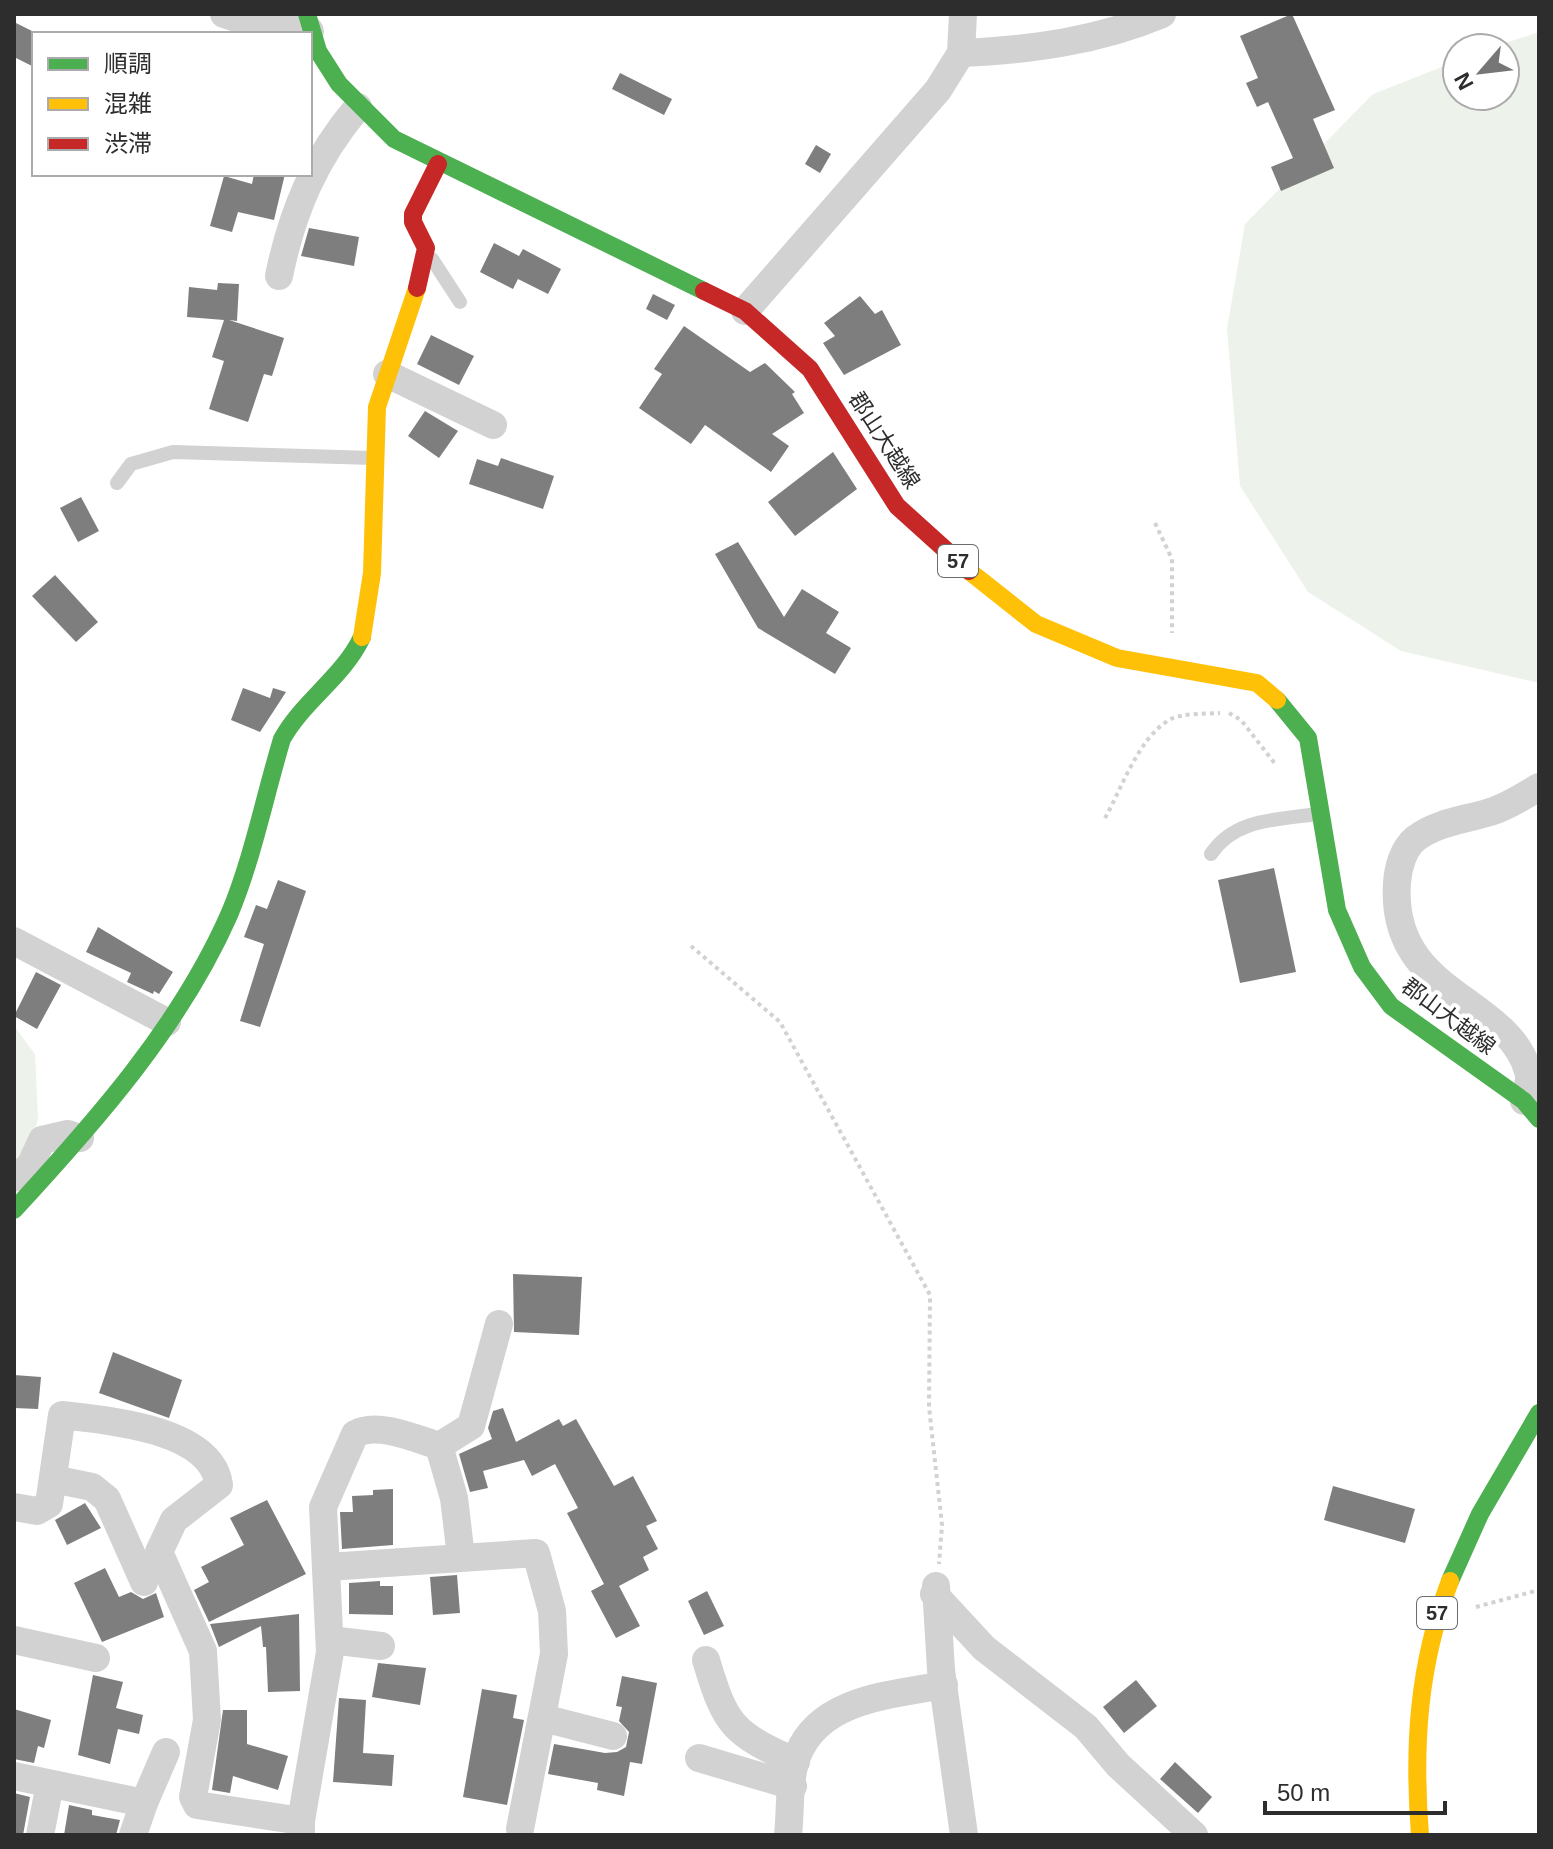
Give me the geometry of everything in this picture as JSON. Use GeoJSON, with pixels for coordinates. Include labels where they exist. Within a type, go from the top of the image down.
{"type":"FeatureCollection","features":[{"type":"Feature","properties":{"kind":"main road","name":"郡山大越線"},"geometry":{"type":"LineString","coordinates":[[309,23],[330,71],[358,107],[394,139],[438,164],[530,203],[745,311],[810,369],[897,506],[965,568],[1036,624],[1117,658],[1257,683],[1286,707],[1308,738],[1337,910],[1351,946],[1375,987],[1391,1006],[1534,1110]]}},
{"type":"Feature","properties":{"kind":"main road"},"geometry":{"type":"LineString","coordinates":[[14,1210],[80,1138],[195,984],[230,912],[282,739],[295,716],[354,654],[366,628],[372,573],[377,407],[414,302],[426,248],[413,222],[413,214],[438,164]]}},
{"type":"Feature","properties":{"kind":"main road","name":"57"},"geometry":{"type":"LineString","coordinates":[[1420,1835],[1414,1753],[1417,1712],[1437,1611],[1478,1515],[1539,1413]]}},
{"type":"Feature","properties":{"kind":"street"},"geometry":{"type":"LineString","coordinates":[[224,14],[260,26],[309,23]]}},
{"type":"Feature","properties":{"kind":"street"},"geometry":{"type":"LineString","coordinates":[[745,311],[938,90],[961,53],[963,14]]}},
{"type":"Feature","properties":{"kind":"street"},"geometry":{"type":"LineString","coordinates":[[961,53],[1066,43],[1120,31],[1162,14]]}},
{"type":"Feature","properties":{"kind":"street"},"geometry":{"type":"LineString","coordinates":[[312,173],[332,137],[358,107]]}},
{"type":"Feature","properties":{"kind":"street"},"geometry":{"type":"LineString","coordinates":[[279,276],[302,191],[310,176]]}},
{"type":"Feature","properties":{"kind":"street"},"geometry":{"type":"LineString","coordinates":[[387,374],[493,425]]}},
{"type":"Feature","properties":{"kind":"street"},"geometry":{"type":"LineString","coordinates":[[1534,1110],[1529,1073],[1512,1040],[1435,979],[1419,960],[1398,919],[1396,891],[1398,871],[1413,841],[1442,825],[1492,812],[1539,787]]}},
{"type":"Feature","properties":{"kind":"street"},"geometry":{"type":"LineString","coordinates":[[14,941],[167,1022]]}},
{"type":"Feature","properties":{"kind":"street"},"geometry":{"type":"LineString","coordinates":[[14,1178],[27,1171],[42,1140],[68,1134],[80,1138]]}},
{"type":"Feature","properties":{"kind":"street"},"geometry":{"type":"LineString","coordinates":[[14,1507],[37,1511],[49,1504],[62,1415],[157,1431],[188,1446],[213,1469],[219,1485],[174,1520],[159,1552],[203,1651],[207,1720],[193,1797],[197,1805],[301,1828],[330,1640],[323,1507],[355,1434],[363,1429],[400,1434],[439,1446],[471,1426],[499,1324]]}},
{"type":"Feature","properties":{"kind":"street"},"geometry":{"type":"LineString","coordinates":[[439,1446],[454,1498],[461,1557]]}},
{"type":"Feature","properties":{"kind":"street"},"geometry":{"type":"LineString","coordinates":[[53,1479],[92,1487],[107,1499],[144,1582]]}},
{"type":"Feature","properties":{"kind":"street"},"geometry":{"type":"LineString","coordinates":[[328,1567],[536,1553],[552,1611],[554,1654],[520,1829]]}},
{"type":"Feature","properties":{"kind":"street"},"geometry":{"type":"LineString","coordinates":[[936,1586],[944,1685],[964,1835]]}},
{"type":"Feature","properties":{"kind":"street"},"geometry":{"type":"LineString","coordinates":[[936,1586],[984,1648],[1086,1727],[1118,1765],[1194,1835]]}},
{"type":"Feature","properties":{"kind":"street"},"geometry":{"type":"LineString","coordinates":[[14,1640],[96,1658]]}},
{"type":"Feature","properties":{"kind":"street"},"geometry":{"type":"LineString","coordinates":[[330,1640],[381,1646]]}},
{"type":"Feature","properties":{"kind":"street"},"geometry":{"type":"LineString","coordinates":[[706,1660],[727,1720],[794,1774]]}},
{"type":"Feature","properties":{"kind":"street"},"geometry":{"type":"LineString","coordinates":[[788,1835],[794,1774],[815,1727],[843,1709],[888,1695],[944,1685]]}},
{"type":"Feature","properties":{"kind":"street"},"geometry":{"type":"LineString","coordinates":[[543,1718],[613,1736]]}},
{"type":"Feature","properties":{"kind":"street"},"geometry":{"type":"LineString","coordinates":[[133,1835],[166,1752]]}},
{"type":"Feature","properties":{"kind":"street"},"geometry":{"type":"LineString","coordinates":[[699,1758],[794,1774]]}},
{"type":"Feature","properties":{"kind":"street"},"geometry":{"type":"LineString","coordinates":[[14,1776],[144,1803]]}},
{"type":"Feature","properties":{"kind":"street"},"geometry":{"type":"LineString","coordinates":[[40,1835],[50,1784]]}},
{"type":"Feature","properties":{"kind":"lane"},"geometry":{"type":"LineString","coordinates":[[426,248],[460,302]]}},
{"type":"Feature","properties":{"kind":"lane"},"geometry":{"type":"LineString","coordinates":[[117,483],[131,464],[173,452],[374,458]]}},
{"type":"Feature","properties":{"kind":"lane"},"geometry":{"type":"LineString","coordinates":[[1211,854],[1222,838],[1236,828],[1322,813]]}},
{"type":"Feature","properties":{"kind":"path"},"geometry":{"type":"LineString","coordinates":[[1155,523],[1172,559],[1170,667]]}},
{"type":"Feature","properties":{"kind":"path"},"geometry":{"type":"LineString","coordinates":[[1105,818],[1144,747],[1172,718],[1227,712],[1241,720],[1284,774]]}},
{"type":"Feature","properties":{"kind":"path"},"geometry":{"type":"LineString","coordinates":[[691,946],[780,1022],[930,1295],[929,1407],[942,1525],[936,1586]]}},
{"type":"Feature","properties":{"kind":"path"},"geometry":{"type":"LineString","coordinates":[[1437,1611],[1489,1605],[1539,1590]]}},
{"type":"Feature","properties":{"kind":"shaded area"},"geometry":{"type":"Polygon","coordinates":[[[1539,32],[1539,683],[1401,651],[1308,592],[1240,486],[1227,329],[1245,224],[1373,94],[1441,67],[1441,112],[1521,112],[1521,38],[1539,32]]]}},
{"type":"Feature","properties":{"kind":"shaded area"},"geometry":{"type":"Polygon","coordinates":[[[14,1026],[35,1054],[38,1119],[25,1161],[14,1177],[14,1026]]]}},
{"type":"Feature","properties":{"kind":"building"},"geometry":{"type":"Polygon","coordinates":[[[1292,14],[1335,110],[1313,119],[1334,168],[1281,191],[1271,167],[1293,158],[1268,102],[1257,107],[1246,83],[1258,78],[1240,36],[1292,14]]]}},
{"type":"Feature","properties":{"kind":"building"},"geometry":{"type":"Polygon","coordinates":[[[14,22],[34,32],[32,66],[14,57],[14,22]]]}},
{"type":"Feature","properties":{"kind":"building"},"geometry":{"type":"Polygon","coordinates":[[[620,73],[672,99],[664,115],[612,89],[620,73]]]}},
{"type":"Feature","properties":{"kind":"building"},"geometry":{"type":"Polygon","coordinates":[[[816,145],[831,154],[820,173],[805,164],[816,145]]]}},
{"type":"Feature","properties":{"kind":"building"},"geometry":{"type":"Polygon","coordinates":[[[224,176],[252,184],[254,176],[285,176],[274,220],[238,212],[232,232],[210,226],[224,176]]]}},
{"type":"Feature","properties":{"kind":"building"},"geometry":{"type":"Polygon","coordinates":[[[309,228],[359,237],[354,266],[301,256],[309,228]]]}},
{"type":"Feature","properties":{"kind":"building"},"geometry":{"type":"Polygon","coordinates":[[[494,243],[519,256],[523,249],[561,269],[548,294],[518,279],[513,289],[480,272],[494,243]]]}},
{"type":"Feature","properties":{"kind":"building"},"geometry":{"type":"Polygon","coordinates":[[[218,283],[239,284],[237,321],[229,320],[284,338],[272,376],[264,374],[248,422],[209,409],[224,361],[212,357],[224,320],[187,317],[189,287],[217,290],[218,283]]]}},
{"type":"Feature","properties":{"kind":"building"},"geometry":{"type":"Polygon","coordinates":[[[653,294],[675,305],[667,320],[646,309],[653,294]]]}},
{"type":"Feature","properties":{"kind":"building"},"geometry":{"type":"Polygon","coordinates":[[[860,296],[875,314],[882,310],[901,345],[844,375],[823,343],[835,336],[824,323],[860,296]]]}},
{"type":"Feature","properties":{"kind":"building"},"geometry":{"type":"Polygon","coordinates":[[[684,326],[750,372],[765,363],[795,392],[792,394],[804,413],[772,434],[789,446],[771,472],[705,425],[691,444],[639,408],[662,374],[654,369],[684,326]]]}},
{"type":"Feature","properties":{"kind":"building"},"geometry":{"type":"Polygon","coordinates":[[[431,335],[474,356],[459,385],[417,364],[431,335]]]}},
{"type":"Feature","properties":{"kind":"building"},"geometry":{"type":"Polygon","coordinates":[[[425,411],[458,431],[439,458],[408,436],[425,411]]]}},
{"type":"Feature","properties":{"kind":"building"},"geometry":{"type":"Polygon","coordinates":[[[833,452],[857,489],[795,536],[768,502],[833,452]]]}},
{"type":"Feature","properties":{"kind":"building"},"geometry":{"type":"Polygon","coordinates":[[[501,458],[554,476],[543,509],[469,484],[477,459],[498,466],[501,458]]]}},
{"type":"Feature","properties":{"kind":"building"},"geometry":{"type":"Polygon","coordinates":[[[81,497],[99,531],[78,542],[60,508],[81,497]]]}},
{"type":"Feature","properties":{"kind":"building"},"geometry":{"type":"Polygon","coordinates":[[[738,542],[784,617],[802,589],[839,612],[826,633],[851,648],[835,674],[758,628],[715,554],[738,542]]]}},
{"type":"Feature","properties":{"kind":"building"},"geometry":{"type":"Polygon","coordinates":[[[55,575],[98,622],[76,642],[32,596],[55,575]]]}},
{"type":"Feature","properties":{"kind":"building"},"geometry":{"type":"Polygon","coordinates":[[[243,688],[270,698],[273,688],[286,692],[260,732],[231,720],[243,688]]]}},
{"type":"Feature","properties":{"kind":"building"},"geometry":{"type":"Polygon","coordinates":[[[1274,868],[1296,972],[1240,983],[1218,880],[1274,868]]]}},
{"type":"Feature","properties":{"kind":"building"},"geometry":{"type":"Polygon","coordinates":[[[278,880],[306,891],[260,1027],[240,1021],[264,944],[244,937],[256,905],[267,909],[278,880]]]}},
{"type":"Feature","properties":{"kind":"building"},"geometry":{"type":"Polygon","coordinates":[[[98,927],[173,972],[159,994],[127,982],[131,973],[86,952],[98,927]]]}},
{"type":"Feature","properties":{"kind":"building"},"geometry":{"type":"Polygon","coordinates":[[[36,972],[61,985],[37,1029],[14,1016],[36,972]]]}},
{"type":"Feature","properties":{"kind":"building"},"geometry":{"type":"Polygon","coordinates":[[[513,1274],[582,1277],[579,1335],[514,1332],[513,1274]]]}},
{"type":"Feature","properties":{"kind":"building"},"geometry":{"type":"Polygon","coordinates":[[[113,1352],[182,1380],[169,1418],[99,1393],[113,1352]]]}},
{"type":"Feature","properties":{"kind":"building"},"geometry":{"type":"Polygon","coordinates":[[[14,1375],[41,1377],[38,1409],[14,1408],[14,1375]]]}},
{"type":"Feature","properties":{"kind":"building"},"geometry":{"type":"Polygon","coordinates":[[[503,1408],[516,1442],[559,1419],[563,1426],[576,1419],[614,1486],[633,1476],[657,1521],[646,1526],[658,1549],[643,1557],[649,1570],[619,1586],[640,1626],[616,1638],[591,1591],[604,1584],[567,1513],[578,1508],[555,1464],[532,1476],[524,1460],[483,1471],[488,1488],[470,1492],[459,1454],[492,1439],[488,1428],[493,1411],[503,1408]]]}},
{"type":"Feature","properties":{"kind":"building"},"geometry":{"type":"Polygon","coordinates":[[[1333,1486],[1415,1509],[1405,1543],[1324,1520],[1333,1486]]]}},
{"type":"Feature","properties":{"kind":"building"},"geometry":{"type":"Polygon","coordinates":[[[393,1489],[393,1545],[342,1549],[340,1512],[353,1512],[352,1496],[373,1495],[373,1490],[393,1489]]]}},
{"type":"Feature","properties":{"kind":"building"},"geometry":{"type":"Polygon","coordinates":[[[267,1500],[306,1574],[209,1622],[194,1590],[209,1582],[201,1567],[244,1545],[230,1518],[267,1500]]]}},
{"type":"Feature","properties":{"kind":"building"},"geometry":{"type":"Polygon","coordinates":[[[85,1503],[101,1528],[67,1545],[55,1520],[85,1503]]]}},
{"type":"Feature","properties":{"kind":"building"},"geometry":{"type":"Polygon","coordinates":[[[105,1568],[119,1597],[131,1592],[143,1599],[156,1593],[164,1617],[102,1642],[74,1583],[105,1568]]]}},
{"type":"Feature","properties":{"kind":"building"},"geometry":{"type":"Polygon","coordinates":[[[457,1575],[460,1613],[433,1615],[430,1577],[457,1575]]]}},
{"type":"Feature","properties":{"kind":"building"},"geometry":{"type":"Polygon","coordinates":[[[380,1581],[380,1586],[393,1586],[393,1615],[349,1614],[349,1583],[380,1581]]]}},
{"type":"Feature","properties":{"kind":"building"},"geometry":{"type":"Polygon","coordinates":[[[707,1591],[724,1626],[704,1635],[688,1601],[707,1591]]]}},
{"type":"Feature","properties":{"kind":"building"},"geometry":{"type":"Polygon","coordinates":[[[299,1614],[300,1691],[268,1692],[266,1647],[263,1647],[261,1626],[219,1647],[210,1624],[299,1614]]]}},
{"type":"Feature","properties":{"kind":"building"},"geometry":{"type":"Polygon","coordinates":[[[378,1663],[426,1668],[420,1705],[372,1697],[378,1663]]]}},
{"type":"Feature","properties":{"kind":"building"},"geometry":{"type":"Polygon","coordinates":[[[93,1675],[123,1682],[116,1708],[143,1715],[139,1734],[118,1729],[110,1764],[78,1755],[93,1675]]]}},
{"type":"Feature","properties":{"kind":"building"},"geometry":{"type":"Polygon","coordinates":[[[622,1676],[657,1683],[642,1764],[630,1762],[624,1796],[597,1790],[598,1783],[548,1774],[554,1744],[605,1753],[626,1747],[629,1732],[619,1721],[622,1707],[616,1706],[622,1676]]]}},
{"type":"Feature","properties":{"kind":"building"},"geometry":{"type":"Polygon","coordinates":[[[1136,1680],[1157,1706],[1124,1733],[1103,1707],[1136,1680]]]}},
{"type":"Feature","properties":{"kind":"building"},"geometry":{"type":"Polygon","coordinates":[[[482,1689],[517,1695],[513,1718],[524,1720],[507,1805],[463,1797],[482,1689]]]}},
{"type":"Feature","properties":{"kind":"building"},"geometry":{"type":"Polygon","coordinates":[[[339,1698],[366,1700],[363,1753],[394,1755],[392,1786],[333,1782],[339,1698]]]}},
{"type":"Feature","properties":{"kind":"building"},"geometry":{"type":"Polygon","coordinates":[[[14,1709],[51,1720],[44,1748],[38,1746],[34,1763],[14,1759],[14,1709]]]}},
{"type":"Feature","properties":{"kind":"building"},"geometry":{"type":"Polygon","coordinates":[[[223,1710],[247,1710],[247,1744],[288,1756],[278,1790],[233,1776],[230,1793],[212,1790],[223,1710]]]}},
{"type":"Feature","properties":{"kind":"building"},"geometry":{"type":"Polygon","coordinates":[[[1175,1762],[1212,1797],[1198,1813],[1160,1779],[1175,1762]]]}},
{"type":"Feature","properties":{"kind":"building"},"geometry":{"type":"Polygon","coordinates":[[[14,1793],[30,1797],[23,1835],[14,1835],[14,1793]]]}},
{"type":"Feature","properties":{"kind":"building"},"geometry":{"type":"Polygon","coordinates":[[[69,1805],[92,1810],[92,1815],[120,1820],[116,1835],[64,1835],[69,1805]]]}},
{"type":"Feature","properties":{"kind":"traffic: fast"},"geometry":{"type":"LineString","coordinates":[[307,14],[318,51],[339,84],[394,139],[704,291]]}},
{"type":"Feature","properties":{"kind":"traffic: fast"},"geometry":{"type":"LineString","coordinates":[[14,1210],[134,1071],[186,995],[209,956],[237,894],[282,739],[345,664],[362,637]]}},
{"type":"Feature","properties":{"kind":"traffic: fast"},"geometry":{"type":"LineString","coordinates":[[1277,700],[1308,738],[1337,910],[1362,967],[1391,1006],[1524,1101],[1539,1119]]}},
{"type":"Feature","properties":{"kind":"traffic: fast"},"geometry":{"type":"LineString","coordinates":[[1450,1581],[1480,1514],[1539,1413]]}},
{"type":"Feature","properties":{"kind":"traffic: slow"},"geometry":{"type":"LineString","coordinates":[[362,637],[372,573],[377,407],[417,288]]}},
{"type":"Feature","properties":{"kind":"traffic: slow"},"geometry":{"type":"LineString","coordinates":[[969,571],[1036,624],[1117,658],[1257,683],[1277,700]]}},
{"type":"Feature","properties":{"kind":"traffic: slow"},"geometry":{"type":"LineString","coordinates":[[1420,1835],[1417,1770],[1420,1706],[1431,1644],[1450,1581]]}},
{"type":"Feature","properties":{"kind":"traffic: jam"},"geometry":{"type":"LineString","coordinates":[[417,288],[426,248],[413,222],[413,214],[438,164]]}},
{"type":"Feature","properties":{"kind":"traffic: jam"},"geometry":{"type":"LineString","coordinates":[[704,291],[745,311],[810,369],[897,506],[969,571]]}}]}
